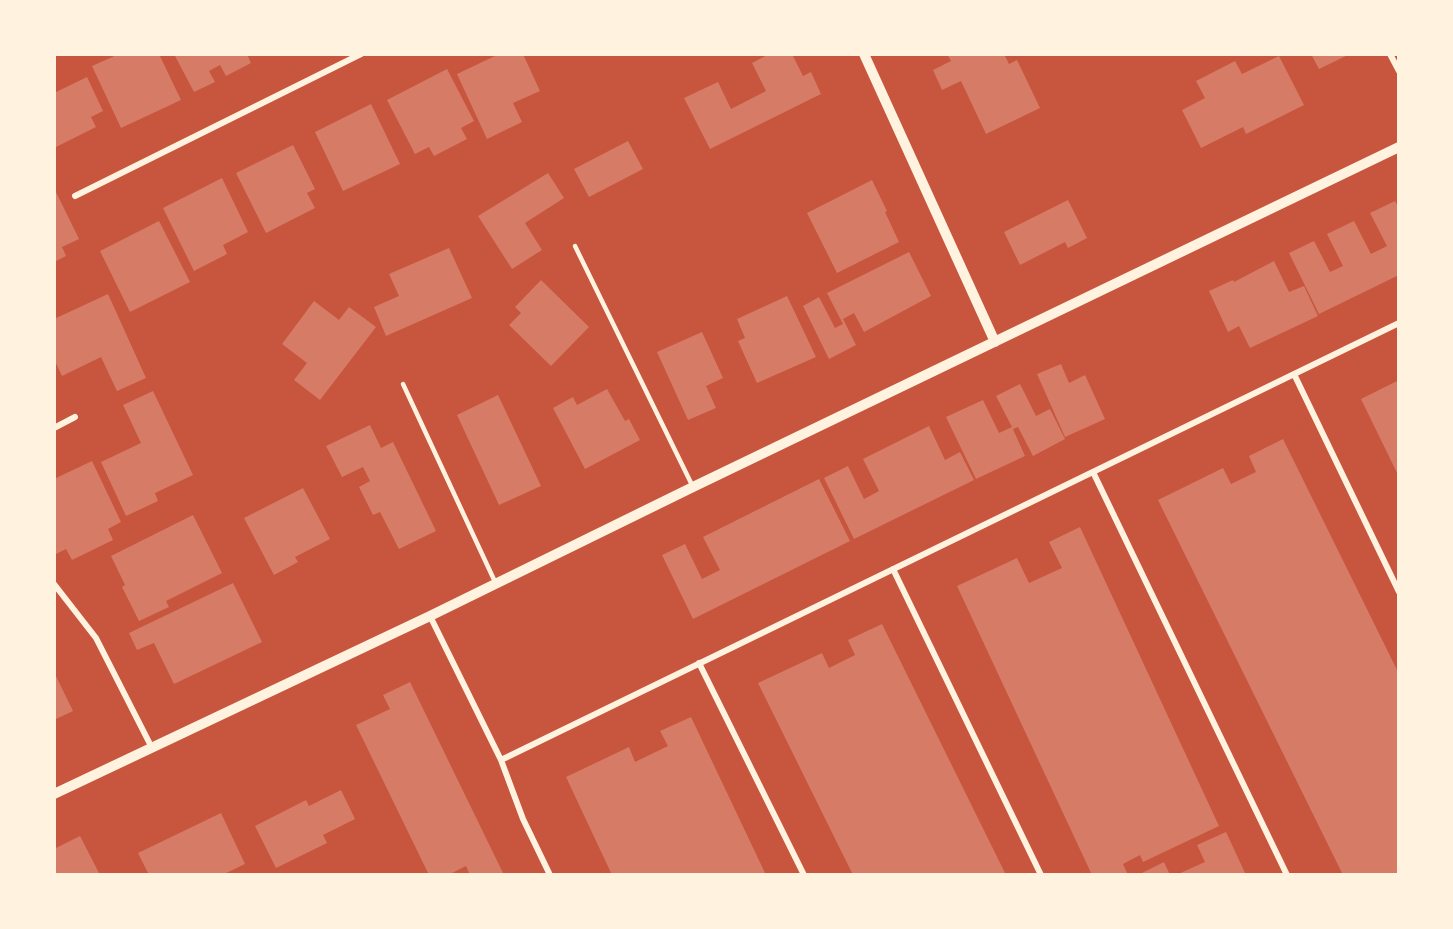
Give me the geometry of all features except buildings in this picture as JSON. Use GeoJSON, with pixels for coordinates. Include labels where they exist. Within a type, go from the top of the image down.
{"type":"FeatureCollection","features":[{"type":"Feature","properties":{"kind":"street"},"geometry":{"type":"LineString","coordinates":[[864,54],[995,342]]}},
{"type":"Feature","properties":{"kind":"street"},"geometry":{"type":"LineString","coordinates":[[1390,54],[1399,70]]}},
{"type":"Feature","properties":{"kind":"street"},"geometry":{"type":"LineString","coordinates":[[75,196],[358,55]]}},
{"type":"Feature","properties":{"kind":"street"},"geometry":{"type":"LineString","coordinates":[[54,794],[430,616],[1399,147]]}},
{"type":"Feature","properties":{"kind":"street"},"geometry":{"type":"LineString","coordinates":[[501,760],[1399,323]]}},
{"type":"Feature","properties":{"kind":"street"},"geometry":{"type":"LineString","coordinates":[[1294,374],[1399,592]]}},
{"type":"Feature","properties":{"kind":"street"},"geometry":{"type":"LineString","coordinates":[[54,428],[75,417]]}},
{"type":"Feature","properties":{"kind":"street"},"geometry":{"type":"LineString","coordinates":[[1093,472],[1287,875]]}},
{"type":"Feature","properties":{"kind":"street"},"geometry":{"type":"LineString","coordinates":[[893,569],[1041,875]]}},
{"type":"Feature","properties":{"kind":"street"},"geometry":{"type":"LineString","coordinates":[[54,584],[96,638],[153,748]]}},
{"type":"Feature","properties":{"kind":"street"},"geometry":{"type":"LineString","coordinates":[[430,616],[501,760],[524,819],[550,875]]}},
{"type":"Feature","properties":{"kind":"street"},"geometry":{"type":"LineString","coordinates":[[699,663],[804,875]]}},
{"type":"Feature","properties":{"kind":"lane"},"geometry":{"type":"LineString","coordinates":[[575,246],[693,487]]}},
{"type":"Feature","properties":{"kind":"lane"},"geometry":{"type":"LineString","coordinates":[[403,384],[496,584]]}}]}
